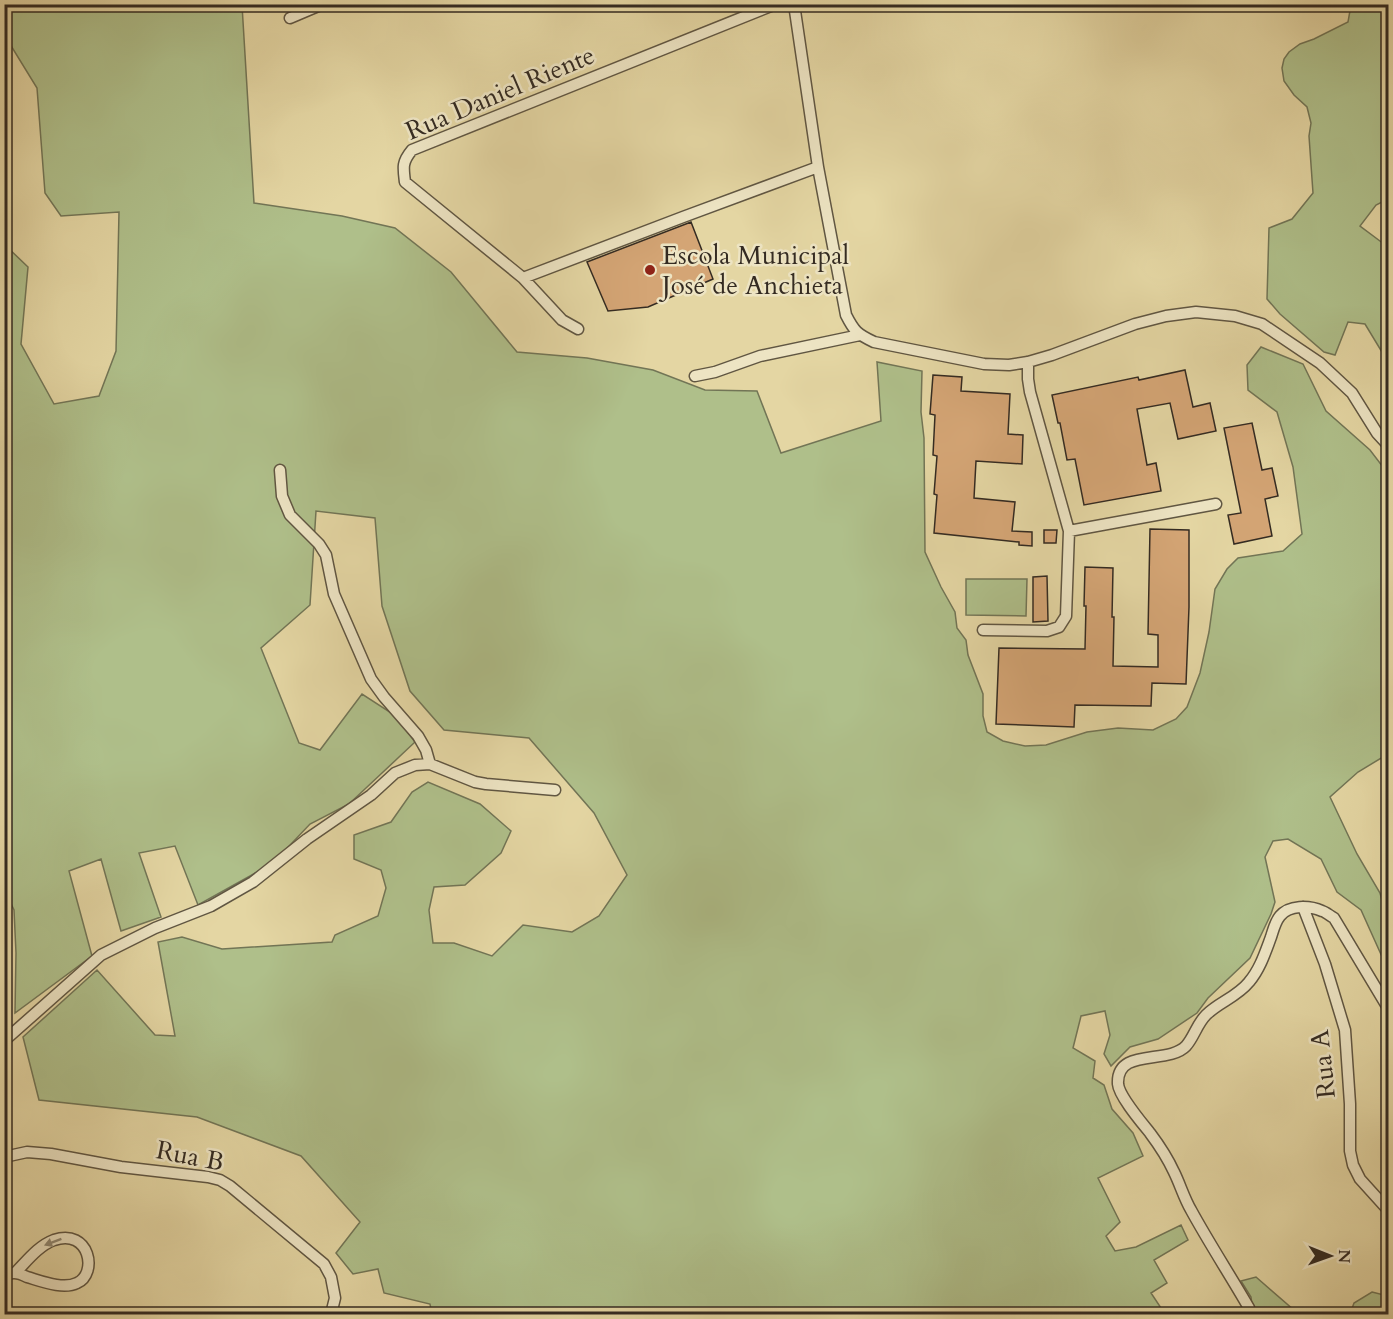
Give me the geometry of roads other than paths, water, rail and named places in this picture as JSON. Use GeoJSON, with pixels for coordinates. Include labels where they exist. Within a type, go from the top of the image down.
{"type":"FeatureCollection","features":[{"type":"Feature","properties":{"kind":"street"},"geometry":{"type":"LineString","coordinates":[[290,18],[323,4]]}},
{"type":"Feature","properties":{"kind":"street","name":"Rua Daniel Riente"},"geometry":{"type":"LineString","coordinates":[[578,329],[562,321],[523,278],[405,182],[403,168],[405,159],[412,150],[776,4]]}},
{"type":"Feature","properties":{"kind":"street"},"geometry":{"type":"LineString","coordinates":[[794,4],[818,167],[846,315],[851,326],[860,335],[874,342],[984,364],[1009,365],[1052,355],[1135,324],[1166,316],[1196,312],[1235,316],[1262,324],[1320,363],[1352,393],[1377,433],[1389,445]]}},
{"type":"Feature","properties":{"kind":"street"},"geometry":{"type":"LineString","coordinates":[[523,278],[818,167]]}},
{"type":"Feature","properties":{"kind":"street"},"geometry":{"type":"LineString","coordinates":[[695,376],[715,372],[760,356],[860,335]]}},
{"type":"Feature","properties":{"kind":"street"},"geometry":{"type":"LineString","coordinates":[[983,630],[1047,631],[1059,627],[1066,616],[1069,531],[1030,392],[1028,362]]}},
{"type":"Feature","properties":{"kind":"street"},"geometry":{"type":"LineString","coordinates":[[280,470],[282,496],[290,515],[319,544],[326,555],[334,594],[370,679],[418,736],[426,750],[430,764]]}},
{"type":"Feature","properties":{"kind":"street"},"geometry":{"type":"LineString","coordinates":[[1069,531],[1216,504]]}},
{"type":"Feature","properties":{"kind":"street"},"geometry":{"type":"LineString","coordinates":[[4,1041],[101,955],[155,928],[211,906],[253,882],[307,839],[371,795],[394,773],[415,765],[430,764],[476,782],[555,790]]}},
{"type":"Feature","properties":{"kind":"street"},"geometry":{"type":"LineString","coordinates":[[1251,1314],[1189,1208],[1174,1170],[1123,1097],[1118,1086],[1122,1068],[1133,1060],[1177,1053],[1187,1046],[1205,1016],[1240,992],[1251,981],[1262,962],[1276,922],[1280,915],[1289,909],[1303,907],[1322,911],[1334,918],[1389,1008]]}},
{"type":"Feature","properties":{"kind":"street","name":"Rua A"},"geometry":{"type":"LineString","coordinates":[[1303,907],[1325,964],[1345,1030],[1350,1104],[1350,1151],[1353,1165],[1360,1179],[1389,1210]]}},
{"type":"Feature","properties":{"kind":"street","name":"Rua B"},"geometry":{"type":"LineString","coordinates":[[4,1157],[27,1152],[51,1154],[121,1167],[220,1180],[230,1185],[324,1264],[331,1277],[335,1298],[331,1314]]}},
{"type":"Feature","properties":{"kind":"street"},"geometry":{"type":"LineString","coordinates":[[68,1238],[78,1241],[85,1247],[89,1260],[86,1275],[78,1283],[63,1286],[10,1274],[34,1253],[55,1239],[68,1238]]}},
{"type":"Feature","properties":{"kind":"place","name":"Escola Municipal José de Anchieta"},"geometry":{"type":"Point","coordinates":[650,270]}}]}
